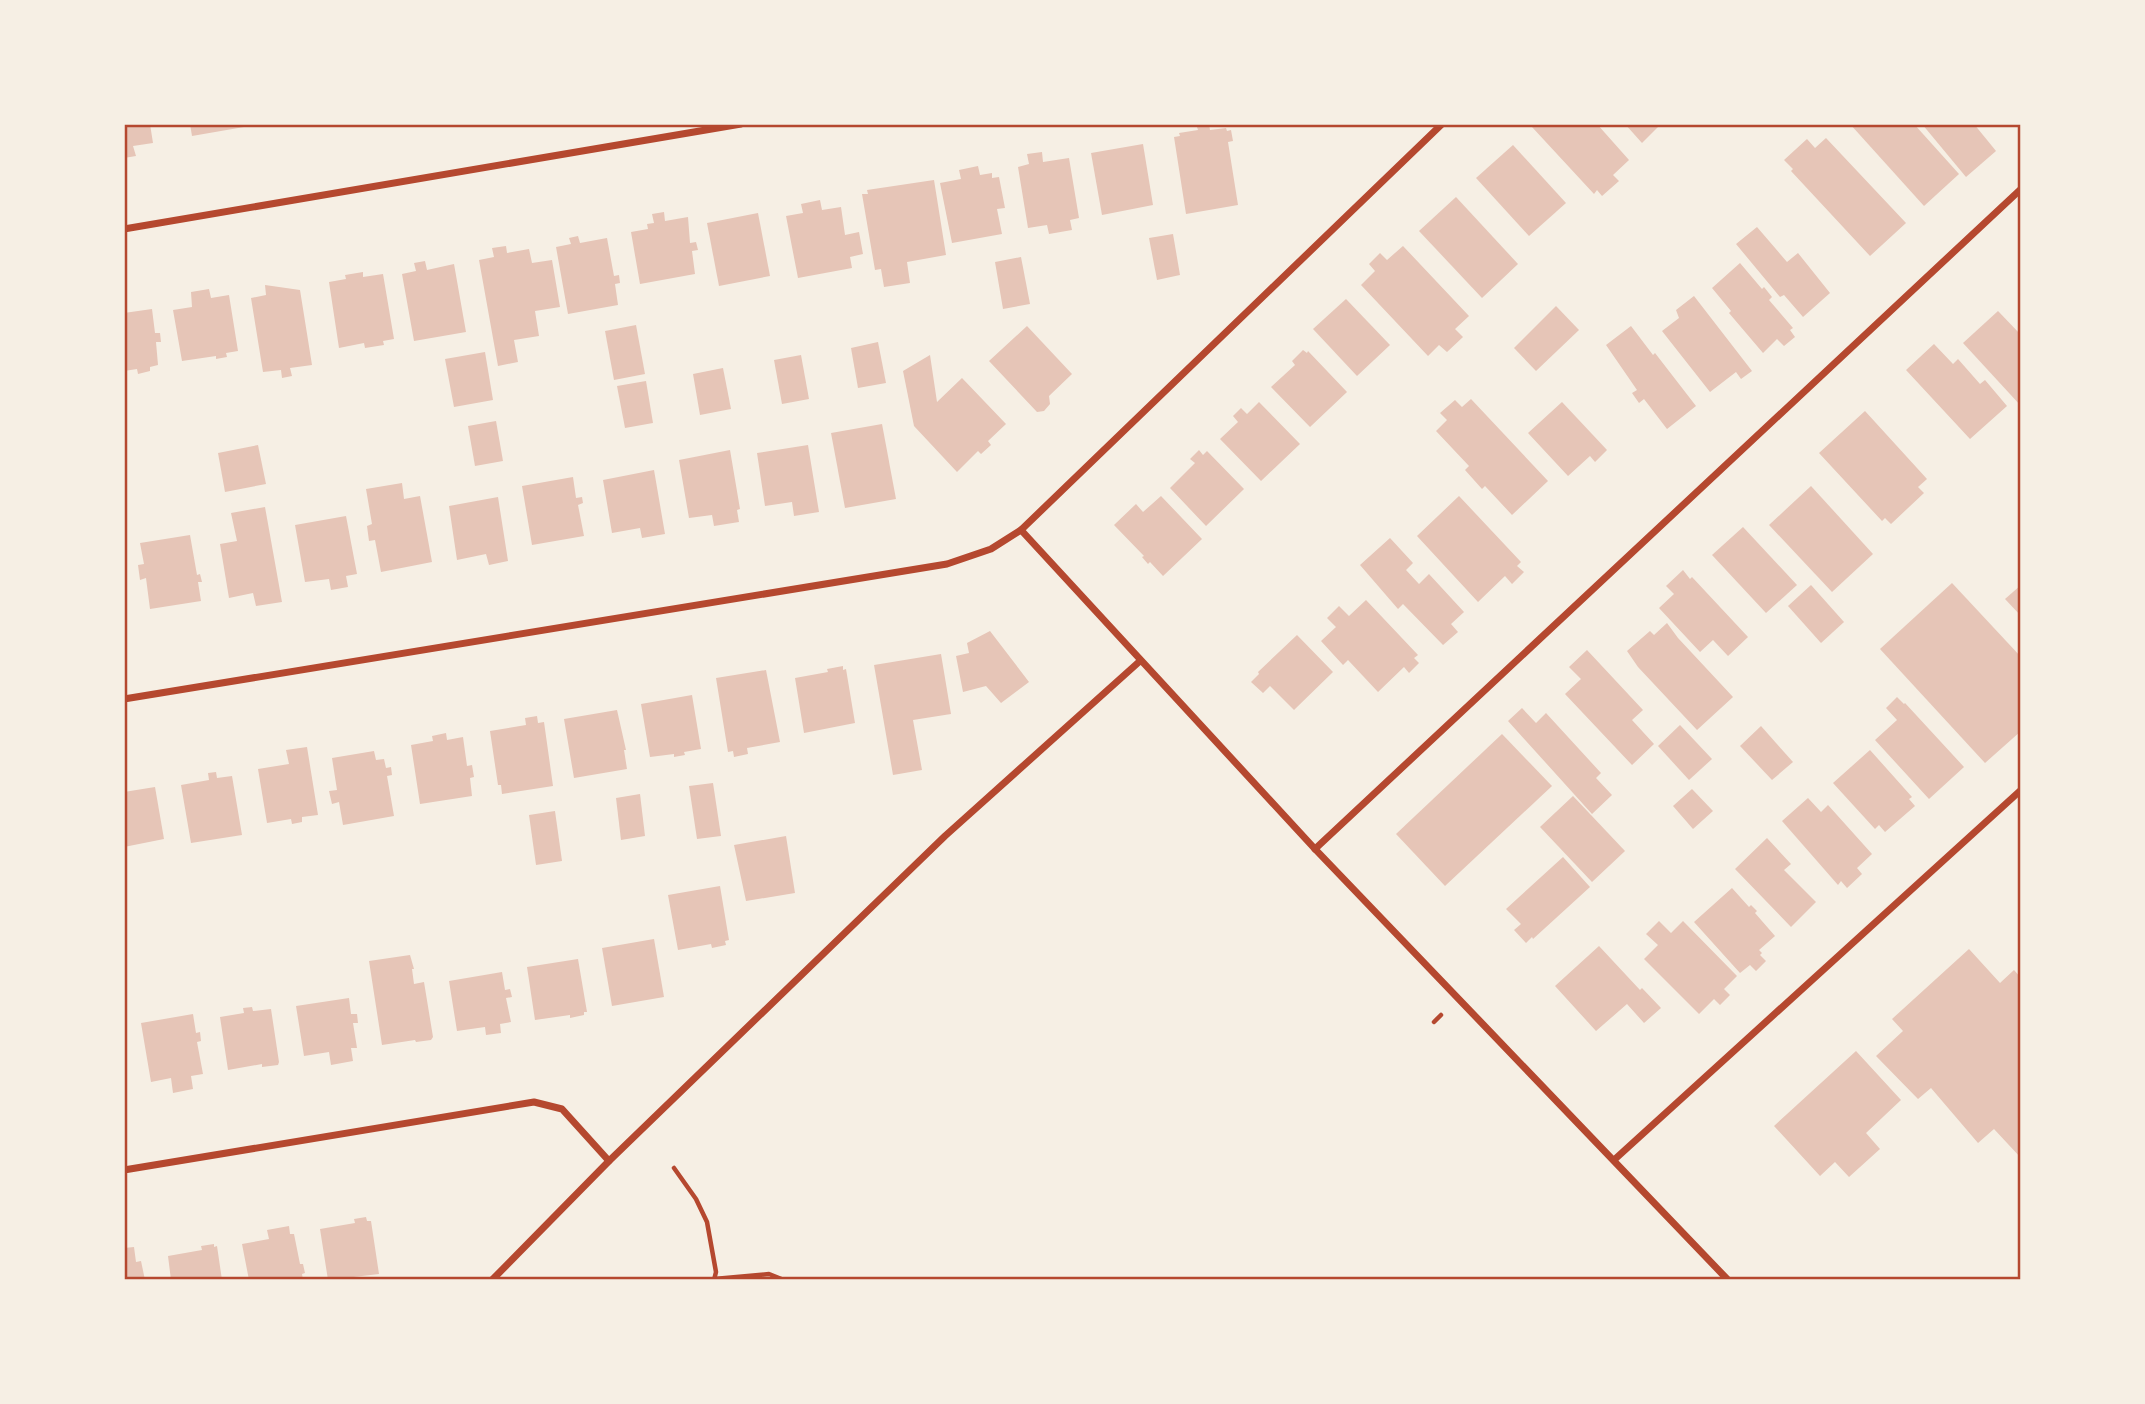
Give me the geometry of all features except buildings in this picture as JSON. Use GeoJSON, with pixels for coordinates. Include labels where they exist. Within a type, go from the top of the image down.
{"type":"FeatureCollection","features":[{"type":"Feature","properties":{"kind":"street"},"geometry":{"type":"LineString","coordinates":[[124,229],[741,124]]}},
{"type":"Feature","properties":{"kind":"street"},"geometry":{"type":"LineString","coordinates":[[124,699],[947,564],[991,549],[1021,530],[1442,124]]}},
{"type":"Feature","properties":{"kind":"street"},"geometry":{"type":"LineString","coordinates":[[1315,849],[2021,189]]}},
{"type":"Feature","properties":{"kind":"street"},"geometry":{"type":"LineString","coordinates":[[1021,530],[1315,849],[1728,1280]]}},
{"type":"Feature","properties":{"kind":"street"},"geometry":{"type":"LineString","coordinates":[[492,1280],[609,1161],[945,836],[1140,661]]}},
{"type":"Feature","properties":{"kind":"street"},"geometry":{"type":"LineString","coordinates":[[1614,1160],[2021,790]]}},
{"type":"Feature","properties":{"kind":"street"},"geometry":{"type":"LineString","coordinates":[[124,1170],[534,1102],[562,1109],[609,1161]]}},
{"type":"Feature","properties":{"kind":"path"},"geometry":{"type":"LineString","coordinates":[[674,1168],[696,1199],[707,1222],[716,1272],[714,1279],[769,1273],[784,1280]]}}]}
